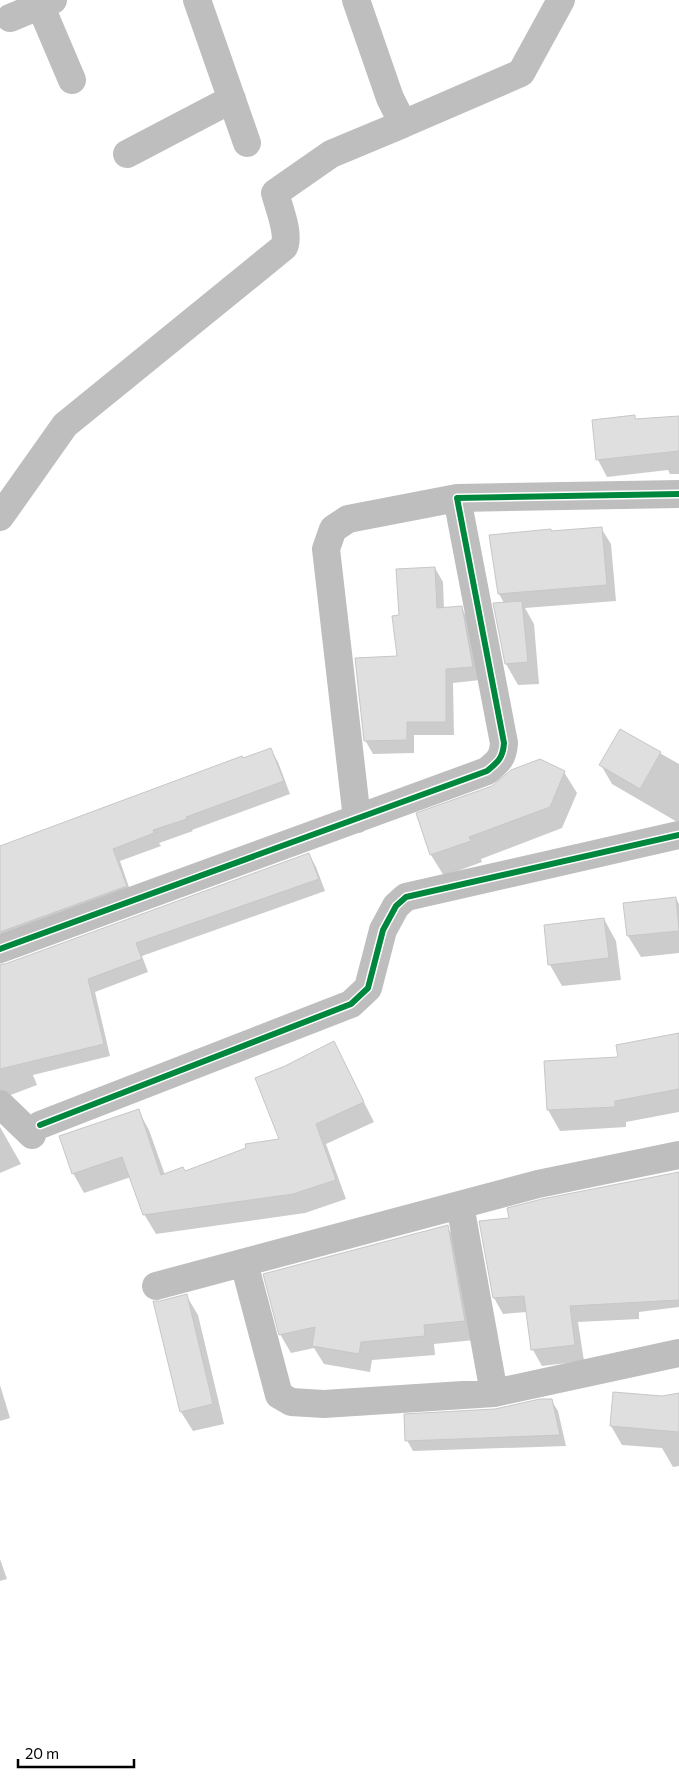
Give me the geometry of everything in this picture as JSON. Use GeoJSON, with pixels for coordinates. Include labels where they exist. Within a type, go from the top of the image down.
{"type":"FeatureCollection","features":[{"type":"Feature","properties":{"kind":"street"},"geometry":{"type":"LineString","coordinates":[[197,0],[247,143]]}},
{"type":"Feature","properties":{"kind":"street"},"geometry":{"type":"LineString","coordinates":[[356,0],[390,98],[403,124]]}},
{"type":"Feature","properties":{"kind":"street"},"geometry":{"type":"LineString","coordinates":[[0,518],[65,425],[284,248],[286,235],[275,193],[331,154],[521,73],[561,0]]}},
{"type":"Feature","properties":{"kind":"street"},"geometry":{"type":"LineString","coordinates":[[10,18],[43,2],[72,80]]}},
{"type":"Feature","properties":{"kind":"street"},"geometry":{"type":"LineString","coordinates":[[127,154],[232,99]]}},
{"type":"Feature","properties":{"kind":"street"},"geometry":{"type":"LineString","coordinates":[[357,819],[326,549],[334,529],[348,519],[457,498],[679,494]]}},
{"type":"Feature","properties":{"kind":"street"},"geometry":{"type":"LineString","coordinates":[[0,949],[487,771],[500,761],[504,743],[457,498]]}},
{"type":"Feature","properties":{"kind":"street"},"geometry":{"type":"LineString","coordinates":[[0,1104],[36,1130],[351,1004],[368,988],[383,930],[396,906],[406,897],[679,835]]}},
{"type":"Feature","properties":{"kind":"street"},"geometry":{"type":"LineString","coordinates":[[156,1286],[538,1184],[679,1155]]}},
{"type":"Feature","properties":{"kind":"street"},"geometry":{"type":"LineString","coordinates":[[460,1205],[494,1393]]}},
{"type":"Feature","properties":{"kind":"street"},"geometry":{"type":"LineString","coordinates":[[244,1263],[279,1395],[291,1402],[324,1404],[494,1393],[679,1353]]}},
{"type":"Feature","properties":{"kind":"building"},"geometry":{"type":"Polygon","coordinates":[[[635,415],[635,419],[679,416],[679,451],[596,460],[592,420],[635,415]]]}},
{"type":"Feature","properties":{"kind":"building"},"geometry":{"type":"Polygon","coordinates":[[[602,527],[607,585],[498,594],[489,535],[551,529],[551,531],[602,527]]]}},
{"type":"Feature","properties":{"kind":"building"},"geometry":{"type":"Polygon","coordinates":[[[435,567],[437,608],[462,606],[473,667],[446,669],[446,722],[407,722],[407,740],[364,741],[355,658],[397,656],[392,616],[399,615],[396,569],[435,567]]]}},
{"type":"Feature","properties":{"kind":"building"},"geometry":{"type":"Polygon","coordinates":[[[522,601],[528,662],[505,664],[493,603],[522,601]]]}},
{"type":"Feature","properties":{"kind":"building"},"geometry":{"type":"Polygon","coordinates":[[[620,729],[661,752],[640,789],[599,765],[620,729]]]}},
{"type":"Feature","properties":{"kind":"building"},"geometry":{"type":"Polygon","coordinates":[[[271,748],[284,781],[186,817],[187,819],[153,830],[154,833],[113,849],[127,886],[0,932],[0,846],[242,756],[243,758],[271,748]]]}},
{"type":"Feature","properties":{"kind":"building"},"geometry":{"type":"Polygon","coordinates":[[[540,759],[565,771],[550,807],[469,837],[471,841],[430,855],[416,813],[492,786],[511,770],[540,759]]]}},
{"type":"Feature","properties":{"kind":"building"},"geometry":{"type":"Polygon","coordinates":[[[309,853],[319,879],[136,943],[142,959],[88,979],[104,1044],[0,1069],[0,964],[5,964],[309,853]]]}},
{"type":"Feature","properties":{"kind":"building"},"geometry":{"type":"Polygon","coordinates":[[[676,897],[679,931],[627,936],[623,903],[676,897]]]}},
{"type":"Feature","properties":{"kind":"building"},"geometry":{"type":"Polygon","coordinates":[[[604,918],[609,958],[548,965],[544,925],[604,918]]]}},
{"type":"Feature","properties":{"kind":"building"},"geometry":{"type":"Polygon","coordinates":[[[679,1033],[679,1089],[615,1101],[615,1107],[547,1110],[544,1061],[618,1057],[616,1045],[679,1033]]]}},
{"type":"Feature","properties":{"kind":"building"},"geometry":{"type":"Polygon","coordinates":[[[334,1041],[364,1102],[316,1124],[336,1180],[293,1194],[143,1215],[122,1157],[72,1174],[59,1136],[139,1109],[161,1175],[183,1167],[185,1171],[246,1148],[245,1144],[279,1139],[255,1078],[285,1066],[334,1041]]]}},
{"type":"Feature","properties":{"kind":"building"},"geometry":{"type":"Polygon","coordinates":[[[679,1172],[679,1300],[570,1306],[575,1345],[531,1350],[524,1296],[493,1298],[479,1221],[509,1218],[507,1208],[542,1199],[679,1172]]]}},
{"type":"Feature","properties":{"kind":"building"},"geometry":{"type":"Polygon","coordinates":[[[448,1225],[465,1321],[424,1325],[425,1336],[361,1342],[359,1354],[312,1346],[315,1327],[279,1335],[263,1274],[448,1225]]]}},
{"type":"Feature","properties":{"kind":"building"},"geometry":{"type":"Polygon","coordinates":[[[187,1294],[213,1404],[180,1412],[153,1301],[187,1294]]]}},
{"type":"Feature","properties":{"kind":"building"},"geometry":{"type":"Polygon","coordinates":[[[613,1392],[662,1396],[679,1393],[679,1432],[610,1426],[613,1392]]]}},
{"type":"Feature","properties":{"kind":"building"},"geometry":{"type":"Polygon","coordinates":[[[540,1399],[552,1399],[560,1435],[405,1441],[404,1414],[495,1409],[540,1399]]]}},
{"type":"Feature","properties":{"kind":"cycle path"},"geometry":{"type":"LineString","coordinates":[[0,949],[487,771],[499,759],[504,743],[457,498],[679,494]]}},
{"type":"Feature","properties":{"kind":"cycle path"},"geometry":{"type":"LineString","coordinates":[[40,1125],[351,1004],[368,988],[383,930],[396,906],[406,897],[679,835]]}}]}
